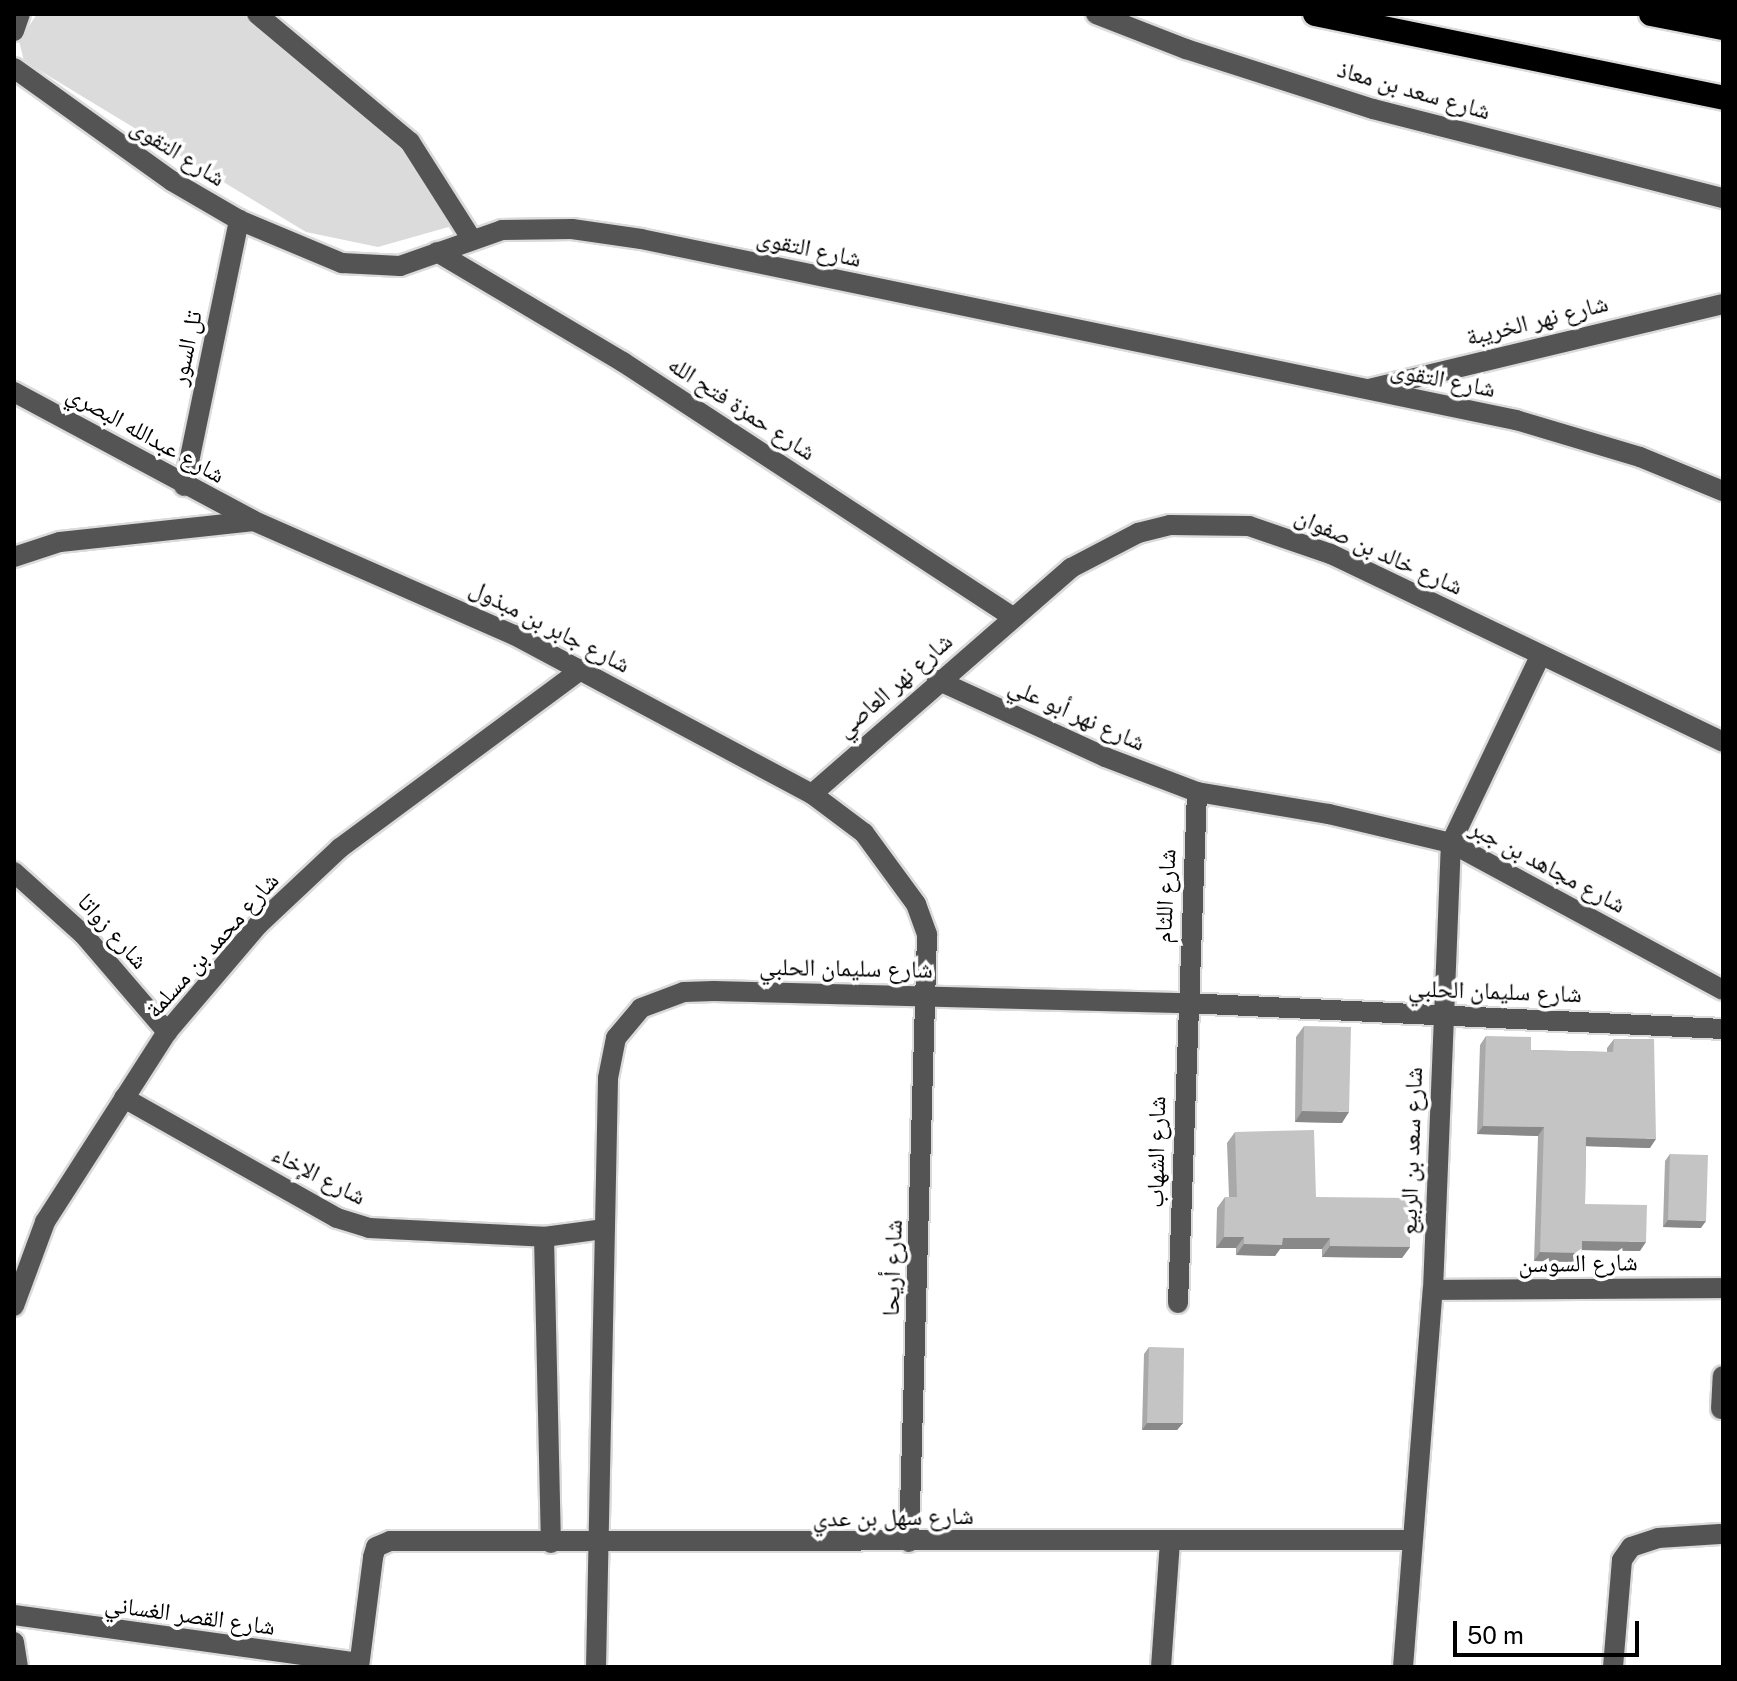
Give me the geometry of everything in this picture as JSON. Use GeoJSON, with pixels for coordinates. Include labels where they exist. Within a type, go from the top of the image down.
{"type":"FeatureCollection","features":[{"type":"Feature","properties":{"kind":"highway"},"geometry":{"type":"LineString","coordinates":[[1315,14],[1723,98]]}},
{"type":"Feature","properties":{"kind":"highway"},"geometry":{"type":"LineString","coordinates":[[1651,14],[1723,28]]}},
{"type":"Feature","properties":{"kind":"street"},"geometry":{"type":"LineString","coordinates":[[14,31],[20,14]]}},
{"type":"Feature","properties":{"kind":"street"},"geometry":{"type":"LineString","coordinates":[[257,14],[410,142],[471,238]]}},
{"type":"Feature","properties":{"kind":"street","name":"شارع سعد بن معاذ"},"geometry":{"type":"LineString","coordinates":[[1096,14],[1186,49],[1373,109],[1723,198]]}},
{"type":"Feature","properties":{"kind":"street","name":"شارع التقوى"},"geometry":{"type":"LineString","coordinates":[[14,68],[108,138],[239,220],[342,263],[400,266],[471,238],[535,227],[641,239],[1516,420],[1640,457],[1723,491]]}},
{"type":"Feature","properties":{"kind":"street","name":"تل السور"},"geometry":{"type":"LineString","coordinates":[[184,486],[239,220]]}},
{"type":"Feature","properties":{"kind":"street","name":"شارع حمزة فتح الله"},"geometry":{"type":"LineString","coordinates":[[437,252],[623,362],[1013,617]]}},
{"type":"Feature","properties":{"kind":"street","name":"شارع نهر الخريبة"},"geometry":{"type":"LineString","coordinates":[[1364,390],[1723,304]]}},
{"type":"Feature","properties":{"kind":"street","name":"شارع عبدالله البصري"},"geometry":{"type":"LineString","coordinates":[[14,392],[254,521]]}},
{"type":"Feature","properties":{"kind":"street","name":"شارع جابر بن مبذول"},"geometry":{"type":"LineString","coordinates":[[14,557],[60,542],[254,521],[448,603],[582,669],[812,794],[864,833],[916,904],[927,935],[928,995]]}},
{"type":"Feature","properties":{"kind":"street","name":"شارع خالد بن صفوان"},"geometry":{"type":"LineString","coordinates":[[1013,617],[1071,568],[1138,533],[1170,525],[1221,524],[1278,533],[1331,554],[1723,742]]}},
{"type":"Feature","properties":{"kind":"street","name":"شارع نهر العاصي"},"geometry":{"type":"LineString","coordinates":[[812,794],[937,680],[1013,617]]}},
{"type":"Feature","properties":{"kind":"street","name":"شارع سعد بن الربيع"},"geometry":{"type":"LineString","coordinates":[[1403,1667],[1433,1290],[1441,1014],[1451,843],[1540,656]]}},
{"type":"Feature","properties":{"kind":"street","name":"شارع محمد بن مسلمة"},"geometry":{"type":"LineString","coordinates":[[14,1306],[17,1276],[45,1222],[124,1098],[167,1032],[258,925],[340,848],[582,669]]}},
{"type":"Feature","properties":{"kind":"street","name":"شارع نهر أبو علي"},"geometry":{"type":"LineString","coordinates":[[937,680],[1105,757],[1197,792]]}},
{"type":"Feature","properties":{"kind":"street","name":"شارع مجاهد بن جبر"},"geometry":{"type":"LineString","coordinates":[[1197,792],[1329,814],[1451,843],[1723,990]]}},
{"type":"Feature","properties":{"kind":"street","name":"شارع اللثام"},"geometry":{"type":"LineString","coordinates":[[1186,1003],[1197,792]]}},
{"type":"Feature","properties":{"kind":"street","name":"شارع زواتا"},"geometry":{"type":"LineString","coordinates":[[14,872],[84,935],[167,1032]]}},
{"type":"Feature","properties":{"kind":"street","name":"شارع سليمان الحلبي"},"geometry":{"type":"LineString","coordinates":[[596,1667],[609,1058],[626,1022],[641,1008],[699,991],[928,995],[1186,1003],[1723,1029]]}},
{"type":"Feature","properties":{"kind":"street","name":"شارع أريحا"},"geometry":{"type":"LineString","coordinates":[[909,1542],[928,995]]}},
{"type":"Feature","properties":{"kind":"street","name":"شارع الشهاب"},"geometry":{"type":"LineString","coordinates":[[1178,1303],[1186,1003]]}},
{"type":"Feature","properties":{"kind":"street","name":"شارع الإخاء"},"geometry":{"type":"LineString","coordinates":[[124,1098],[337,1218],[420,1233],[544,1237],[604,1229]]}},
{"type":"Feature","properties":{"kind":"street"},"geometry":{"type":"LineString","coordinates":[[544,1237],[551,1543]]}},
{"type":"Feature","properties":{"kind":"street","name":"شارع السوسن"},"geometry":{"type":"LineString","coordinates":[[1433,1290],[1723,1288]]}},
{"type":"Feature","properties":{"kind":"street"},"geometry":{"type":"LineString","coordinates":[[1721,1409],[1723,1376]]}},
{"type":"Feature","properties":{"kind":"street"},"geometry":{"type":"LineString","coordinates":[[1613,1667],[1622,1560],[1631,1547],[1658,1538],[1720,1534]]}},
{"type":"Feature","properties":{"kind":"street","name":"شارع سهل بن عدي"},"geometry":{"type":"LineString","coordinates":[[359,1665],[376,1547],[390,1541],[1412,1540]]}},
{"type":"Feature","properties":{"kind":"street"},"geometry":{"type":"LineString","coordinates":[[1161,1667],[1170,1542]]}},
{"type":"Feature","properties":{"kind":"street","name":"شارع القصر الغساني"},"geometry":{"type":"LineString","coordinates":[[14,1615],[359,1665]]}},
{"type":"Feature","properties":{"kind":"street"},"geometry":{"type":"LineString","coordinates":[[14,1642],[18,1667]]}},
{"type":"Feature","properties":{"kind":"shaded area"},"geometry":{"type":"Polygon","coordinates":[[[37,14],[265,14],[398,119],[444,197],[452,226],[378,247],[306,232],[24,61],[19,41],[37,14]]]}},
{"type":"Feature","properties":{"kind":"building"},"geometry":{"type":"Polygon","coordinates":[[[1304,1026],[1351,1027],[1349,1112],[1302,1111],[1304,1026]]]}},
{"type":"Feature","properties":{"kind":"building"},"geometry":{"type":"Polygon","coordinates":[[[1486,1036],[1531,1037],[1531,1050],[1613,1052],[1614,1039],[1654,1039],[1656,1139],[1586,1137],[1585,1204],[1647,1205],[1646,1242],[1582,1241],[1582,1253],[1540,1252],[1544,1127],[1483,1126],[1486,1036]]]}},
{"type":"Feature","properties":{"kind":"building"},"geometry":{"type":"Polygon","coordinates":[[[1314,1130],[1316,1197],[1410,1198],[1410,1247],[1330,1246],[1330,1238],[1283,1238],[1282,1245],[1244,1244],[1244,1237],[1224,1237],[1225,1197],[1237,1197],[1235,1132],[1314,1130]]]}},
{"type":"Feature","properties":{"kind":"building"},"geometry":{"type":"Polygon","coordinates":[[[1670,1154],[1708,1155],[1706,1221],[1668,1220],[1670,1154]]]}},
{"type":"Feature","properties":{"kind":"building"},"geometry":{"type":"Polygon","coordinates":[[[1149,1347],[1184,1348],[1183,1423],[1147,1423],[1149,1347]]]}}]}
